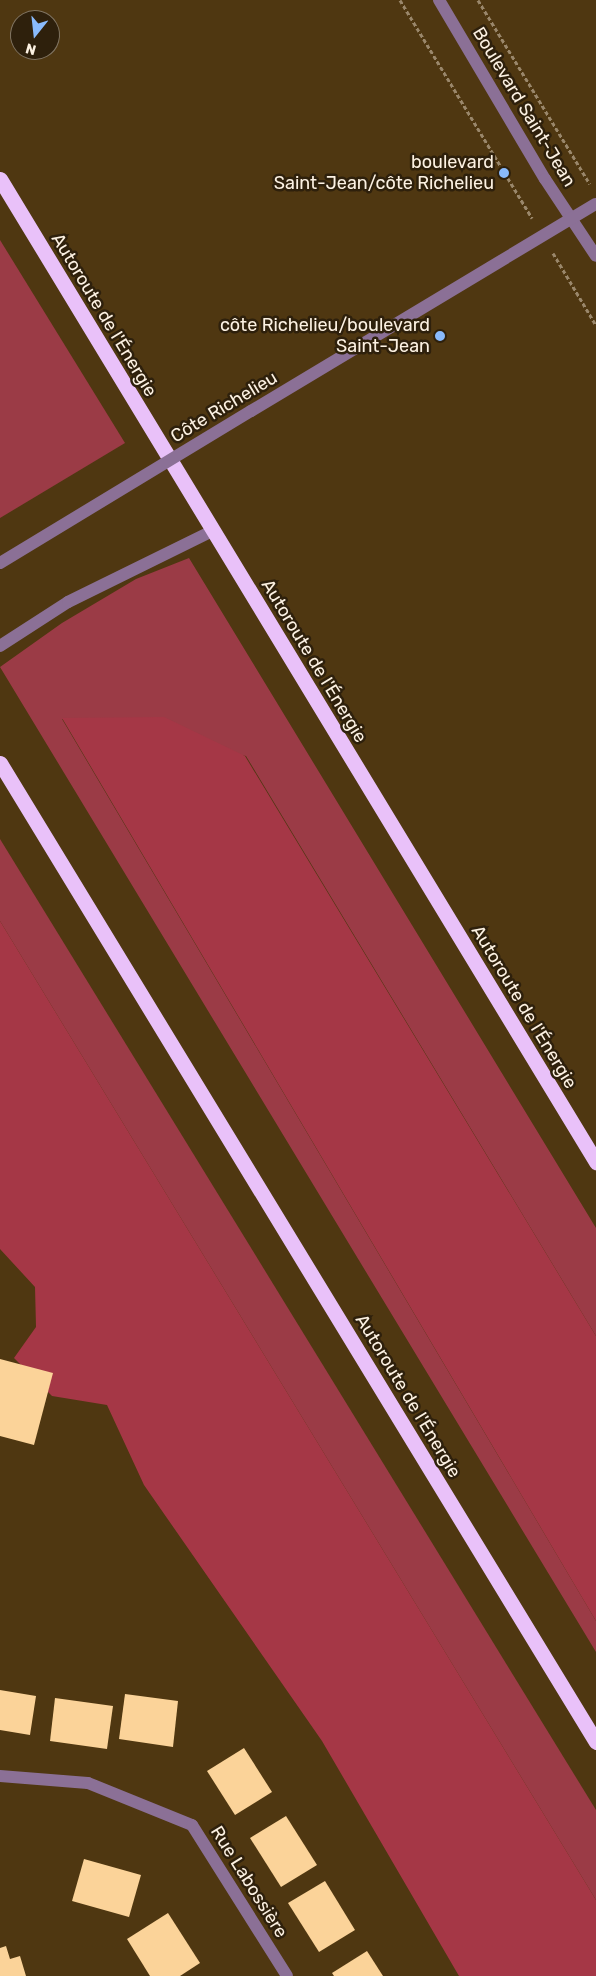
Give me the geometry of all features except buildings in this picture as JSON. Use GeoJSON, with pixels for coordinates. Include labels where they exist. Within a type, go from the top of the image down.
{"type":"FeatureCollection","features":[{"type":"Feature","properties":{"kind":"highway","name":"Autoroute de l'Énergie"},"geometry":{"type":"LineString","coordinates":[[0,179],[596,1162]]}},
{"type":"Feature","properties":{"kind":"highway","name":"Autoroute de l'Énergie"},"geometry":{"type":"LineString","coordinates":[[0,763],[596,1742]]}},
{"type":"Feature","properties":{"kind":"street","name":"Boulevard Saint-Jean"},"geometry":{"type":"LineString","coordinates":[[439,0],[596,256]]}},
{"type":"Feature","properties":{"kind":"street","name":"Côte Richelieu"},"geometry":{"type":"LineString","coordinates":[[0,563],[596,204]]}},
{"type":"Feature","properties":{"kind":"street"},"geometry":{"type":"LineString","coordinates":[[0,646],[68,602],[212,531]]}},
{"type":"Feature","properties":{"kind":"street","name":"Rue Labossière"},"geometry":{"type":"LineString","coordinates":[[0,1776],[88,1783],[192,1825],[287,1976]]}},
{"type":"Feature","properties":{"kind":"path"},"geometry":{"type":"LineString","coordinates":[[400,0],[518,195]]}},
{"type":"Feature","properties":{"kind":"path","name":"Boulevard Saint-Jean"},"geometry":{"type":"LineString","coordinates":[[478,0],[596,193]]}},
{"type":"Feature","properties":{"kind":"path"},"geometry":{"type":"LineString","coordinates":[[564,274],[596,325]]}},
{"type":"Feature","properties":{"kind":"shaded area"},"geometry":{"type":"Polygon","coordinates":[[[0,240],[125,443],[0,518],[0,240]]]}},
{"type":"Feature","properties":{"kind":"shaded area"},"geometry":{"type":"Polygon","coordinates":[[[189,558],[596,1228],[596,1336],[246,756],[62,719],[596,1621],[596,1652],[0,667],[62,623],[136,579],[189,558]]]}},
{"type":"Feature","properties":{"kind":"shaded area"},"geometry":{"type":"Polygon","coordinates":[[[164,717],[245,756],[596,1336],[596,1621],[62,718],[164,717]]]}},
{"type":"Feature","properties":{"kind":"shaded area"},"geometry":{"type":"Polygon","coordinates":[[[0,839],[596,1810],[596,1900],[0,921],[0,839]]]}},
{"type":"Feature","properties":{"kind":"shaded area"},"geometry":{"type":"Polygon","coordinates":[[[0,921],[596,1900],[596,1976],[459,1976],[322,1741],[144,1485],[107,1405],[52,1396],[14,1358],[36,1327],[35,1287],[0,1249],[0,921]]]}},
{"type":"Feature","properties":{"kind":"place","name":"boulevard Saint-Jean/côte Richelieu"},"geometry":{"type":"Point","coordinates":[504,173]}},
{"type":"Feature","properties":{"kind":"place","name":"côte Richelieu/boulevard Saint-Jean"},"geometry":{"type":"Point","coordinates":[440,336]}}]}
